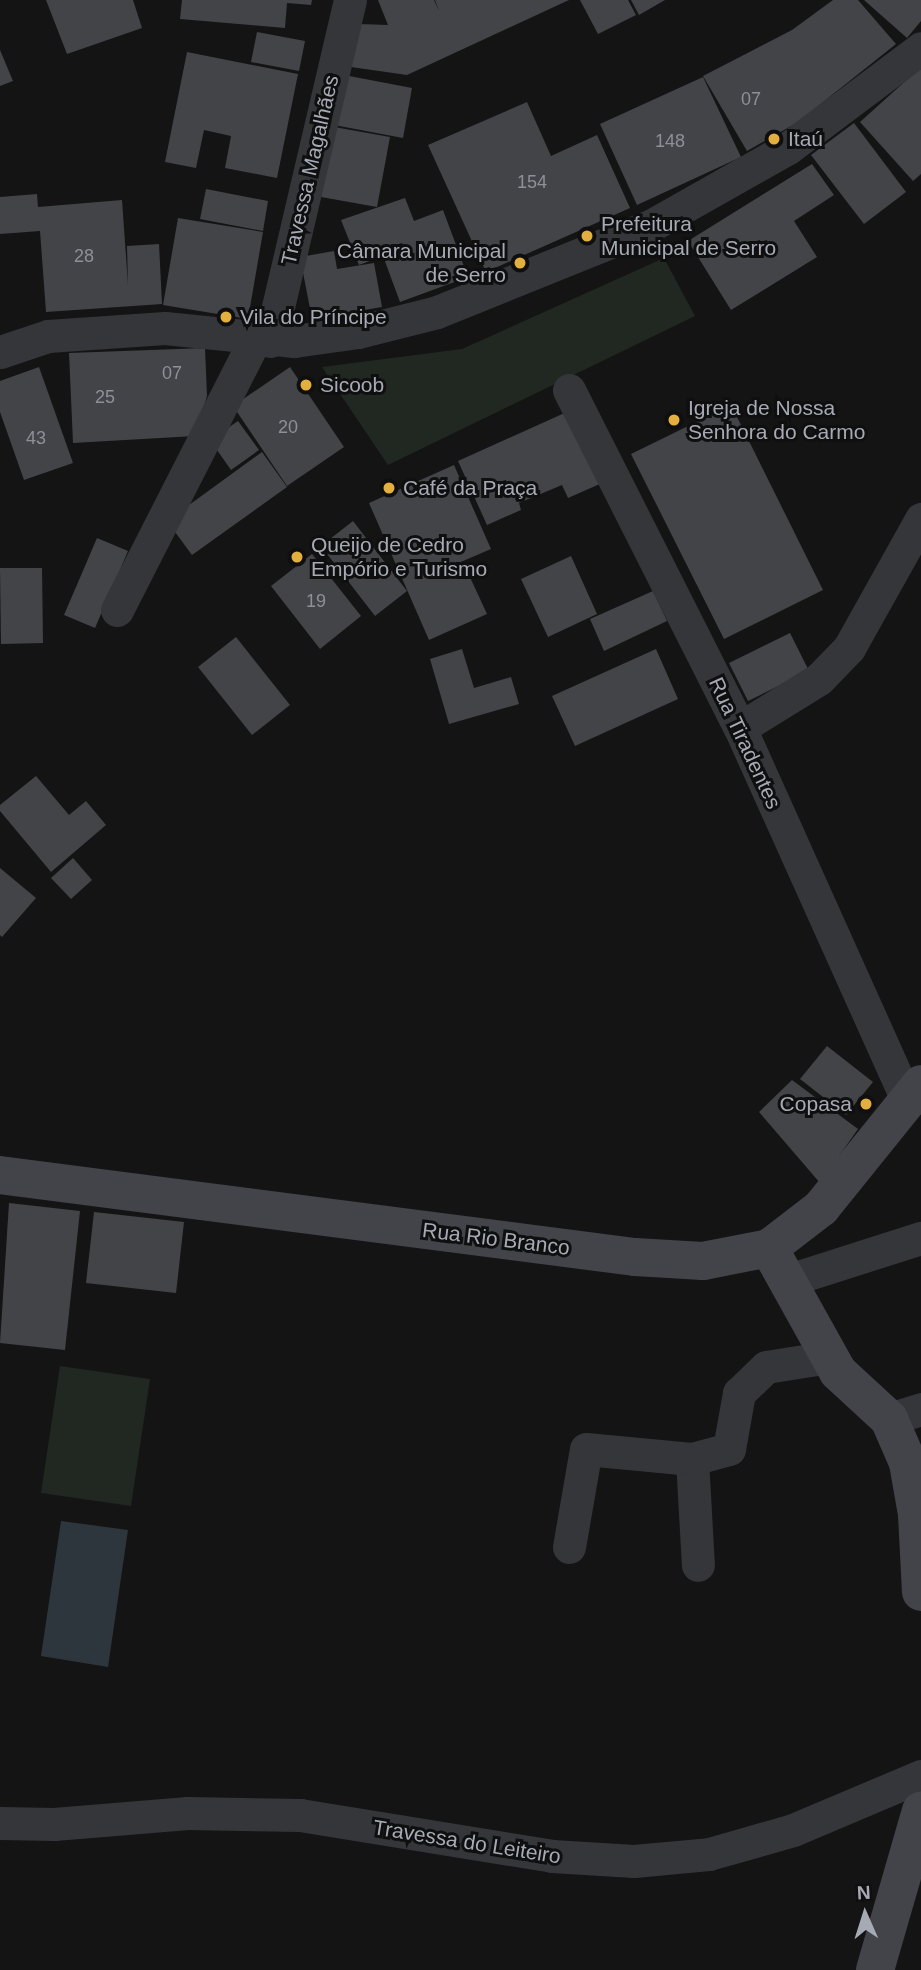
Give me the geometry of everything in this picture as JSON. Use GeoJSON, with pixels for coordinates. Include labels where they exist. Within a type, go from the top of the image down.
{"type":"FeatureCollection","features":[{"type":"Feature","properties":{"kind":"street","name":"Travessa Magalhães"},"geometry":{"type":"LineString","coordinates":[[117,610],[263,340],[349,0]]}},
{"type":"Feature","properties":{"kind":"street"},"geometry":{"type":"LineString","coordinates":[[0,352],[48,336],[79,332],[165,328],[263,340],[358,332],[437,312],[652,225],[788,148],[921,48]]}},
{"type":"Feature","properties":{"kind":"street","name":"Rua Tiradentes"},"geometry":{"type":"LineString","coordinates":[[569,390],[740,728],[915,1093]]}},
{"type":"Feature","properties":{"kind":"street"},"geometry":{"type":"LineString","coordinates":[[740,728],[819,679],[849,649],[921,519]]}},
{"type":"Feature","properties":{"kind":"street","name":"Rua Rio Branco"},"geometry":{"type":"LineString","coordinates":[[0,1175],[635,1257],[777,1264],[915,1093]]}},
{"type":"Feature","properties":{"kind":"street"},"geometry":{"type":"LineString","coordinates":[[921,1238],[777,1264],[838,1372],[905,1414],[908,1463],[917,1514],[921,1592]]}},
{"type":"Feature","properties":{"kind":"street"},"geometry":{"type":"LineString","coordinates":[[569,1547],[586,1449],[692,1459],[729,1449],[739,1393],[766,1367],[829,1357]]}},
{"type":"Feature","properties":{"kind":"street"},"geometry":{"type":"LineString","coordinates":[[692,1459],[698,1565]]}},
{"type":"Feature","properties":{"kind":"street","name":"Travessa do Leiteiro"},"geometry":{"type":"LineString","coordinates":[[0,1824],[54,1824],[188,1813],[300,1815],[552,1856],[634,1861],[709,1854],[793,1830],[921,1776]]}},
{"type":"Feature","properties":{"kind":"street"},"geometry":{"type":"LineString","coordinates":[[875,1970],[921,1811]]}},
{"type":"Feature","properties":{"kind":"shaded area"},"geometry":{"type":"Polygon","coordinates":[[[664,258],[695,316],[388,465],[322,367],[462,349],[664,258]]]}},
{"type":"Feature","properties":{"kind":"shaded area"},"geometry":{"type":"Polygon","coordinates":[[[60,1366],[150,1379],[131,1506],[41,1493],[60,1366]]]}},
{"type":"Feature","properties":{"kind":"shaded area"},"geometry":{"type":"Polygon","coordinates":[[[61,1521],[128,1530],[108,1667],[41,1656],[61,1521]]]}},
{"type":"Feature","properties":{"kind":"building"},"geometry":{"type":"Polygon","coordinates":[[[46,0],[133,0],[142,28],[67,54],[46,0]]]}},
{"type":"Feature","properties":{"kind":"building"},"geometry":{"type":"Polygon","coordinates":[[[182,0],[312,0],[311,5],[287,3],[285,28],[180,19],[182,0]]]}},
{"type":"Feature","properties":{"kind":"building"},"geometry":{"type":"Polygon","coordinates":[[[378,0],[434,0],[439,11],[435,0],[569,0],[407,75],[351,67],[359,24],[388,25],[378,0]]]}},
{"type":"Feature","properties":{"kind":"building"},"geometry":{"type":"Polygon","coordinates":[[[580,0],[628,0],[636,15],[598,34],[580,0]]]}},
{"type":"Feature","properties":{"kind":"building"},"geometry":{"type":"Polygon","coordinates":[[[631,0],[665,0],[639,15],[631,0]]]}},
{"type":"Feature","properties":{"kind":"building"},"geometry":{"type":"Polygon","coordinates":[[[833,0],[858,0],[896,44],[798,122],[747,151],[703,76],[792,30],[833,0]]]}},
{"type":"Feature","properties":{"kind":"building"},"geometry":{"type":"Polygon","coordinates":[[[864,0],[921,0],[921,21],[907,38],[864,0]]]}},
{"type":"Feature","properties":{"kind":"building"},"geometry":{"type":"Polygon","coordinates":[[[257,32],[305,41],[299,71],[251,62],[257,32]]]}},
{"type":"Feature","properties":{"kind":"building"},"geometry":{"type":"Polygon","coordinates":[[[0,50],[13,81],[0,86],[0,50]]]}},
{"type":"Feature","properties":{"kind":"building"},"geometry":{"type":"Polygon","coordinates":[[[187,52],[298,74],[277,178],[225,168],[231,136],[204,130],[196,168],[165,162],[187,52]]]}},
{"type":"Feature","properties":{"kind":"building"},"geometry":{"type":"Polygon","coordinates":[[[921,67],[921,174],[913,181],[860,122],[921,67]]]}},
{"type":"Feature","properties":{"kind":"building"},"geometry":{"type":"Polygon","coordinates":[[[344,75],[412,88],[403,138],[334,125],[344,75]]]}},
{"type":"Feature","properties":{"kind":"building"},"geometry":{"type":"Polygon","coordinates":[[[703,77],[741,157],[637,205],[600,124],[703,77]]]}},
{"type":"Feature","properties":{"kind":"building"},"geometry":{"type":"Polygon","coordinates":[[[527,102],[551,156],[597,135],[630,208],[486,272],[428,145],[527,102]]]}},
{"type":"Feature","properties":{"kind":"building"},"geometry":{"type":"Polygon","coordinates":[[[854,123],[906,192],[864,224],[811,155],[854,123]]]}},
{"type":"Feature","properties":{"kind":"building"},"geometry":{"type":"Polygon","coordinates":[[[334,127],[390,137],[377,207],[321,197],[334,127]]]}},
{"type":"Feature","properties":{"kind":"building"},"geometry":{"type":"Polygon","coordinates":[[[812,164],[834,195],[794,221],[817,257],[731,310],[688,241],[812,164]]]}},
{"type":"Feature","properties":{"kind":"building"},"geometry":{"type":"Polygon","coordinates":[[[206,189],[268,201],[263,231],[200,219],[206,189]]]}},
{"type":"Feature","properties":{"kind":"building"},"geometry":{"type":"Polygon","coordinates":[[[37,194],[38,207],[122,200],[128,285],[127,246],[159,244],[162,304],[46,312],[40,231],[0,234],[0,197],[37,194]]]}},
{"type":"Feature","properties":{"kind":"building"},"geometry":{"type":"Polygon","coordinates":[[[405,198],[414,221],[443,210],[468,277],[400,302],[383,256],[359,265],[341,220],[405,198]]]}},
{"type":"Feature","properties":{"kind":"building"},"geometry":{"type":"Polygon","coordinates":[[[178,218],[263,232],[248,319],[163,305],[178,218]]]}},
{"type":"Feature","properties":{"kind":"building"},"geometry":{"type":"Polygon","coordinates":[[[334,251],[337,269],[374,263],[382,307],[312,319],[300,257],[334,251]]]}},
{"type":"Feature","properties":{"kind":"building"},"geometry":{"type":"Polygon","coordinates":[[[205,348],[207,396],[195,436],[73,443],[69,353],[205,348]]]}},
{"type":"Feature","properties":{"kind":"building"},"geometry":{"type":"Polygon","coordinates":[[[39,367],[73,463],[24,480],[0,412],[0,381],[39,367]]]}},
{"type":"Feature","properties":{"kind":"building"},"geometry":{"type":"Polygon","coordinates":[[[290,367],[344,447],[287,486],[233,406],[290,367]]]}},
{"type":"Feature","properties":{"kind":"building"},"geometry":{"type":"Polygon","coordinates":[[[731,405],[823,590],[724,639],[631,454],[731,405]]]}},
{"type":"Feature","properties":{"kind":"building"},"geometry":{"type":"Polygon","coordinates":[[[569,411],[602,483],[568,498],[562,485],[519,503],[521,510],[487,525],[458,461],[569,411]]]}},
{"type":"Feature","properties":{"kind":"building"},"geometry":{"type":"Polygon","coordinates":[[[238,421],[259,450],[231,470],[210,440],[238,421]]]}},
{"type":"Feature","properties":{"kind":"building"},"geometry":{"type":"Polygon","coordinates":[[[262,452],[287,487],[192,555],[167,521],[262,452]]]}},
{"type":"Feature","properties":{"kind":"building"},"geometry":{"type":"Polygon","coordinates":[[[454,465],[491,549],[442,570],[463,562],[487,614],[429,640],[369,503],[454,465]]]}},
{"type":"Feature","properties":{"kind":"building"},"geometry":{"type":"Polygon","coordinates":[[[353,521],[407,591],[375,616],[321,546],[353,521]]]}},
{"type":"Feature","properties":{"kind":"building"},"geometry":{"type":"Polygon","coordinates":[[[97,538],[128,551],[95,628],[64,615],[97,538]]]}},
{"type":"Feature","properties":{"kind":"building"},"geometry":{"type":"Polygon","coordinates":[[[312,554],[361,616],[320,649],[271,586],[312,554]]]}},
{"type":"Feature","properties":{"kind":"building"},"geometry":{"type":"Polygon","coordinates":[[[571,556],[597,614],[548,637],[521,579],[571,556]]]}},
{"type":"Feature","properties":{"kind":"building"},"geometry":{"type":"Polygon","coordinates":[[[0,568],[42,568],[43,643],[1,644],[0,568]]]}},
{"type":"Feature","properties":{"kind":"building"},"geometry":{"type":"Polygon","coordinates":[[[653,591],[667,621],[604,651],[590,619],[653,591]]]}},
{"type":"Feature","properties":{"kind":"building"},"geometry":{"type":"Polygon","coordinates":[[[790,633],[809,671],[748,701],[729,663],[790,633]]]}},
{"type":"Feature","properties":{"kind":"building"},"geometry":{"type":"Polygon","coordinates":[[[236,637],[290,705],[252,735],[198,667],[236,637]]]}},
{"type":"Feature","properties":{"kind":"building"},"geometry":{"type":"Polygon","coordinates":[[[462,649],[474,688],[511,677],[519,704],[449,724],[430,659],[462,649]]]}},
{"type":"Feature","properties":{"kind":"building"},"geometry":{"type":"Polygon","coordinates":[[[656,649],[678,699],[575,746],[552,696],[656,649]]]}},
{"type":"Feature","properties":{"kind":"building"},"geometry":{"type":"Polygon","coordinates":[[[36,776],[69,815],[86,801],[106,825],[51,872],[0,811],[0,805],[36,776]]]}},
{"type":"Feature","properties":{"kind":"building"},"geometry":{"type":"Polygon","coordinates":[[[73,858],[92,880],[71,899],[51,878],[73,858]]]}},
{"type":"Feature","properties":{"kind":"building"},"geometry":{"type":"Polygon","coordinates":[[[0,868],[36,898],[2,937],[0,935],[0,868]]]}},
{"type":"Feature","properties":{"kind":"building"},"geometry":{"type":"Polygon","coordinates":[[[827,1046],[873,1082],[846,1115],[800,1079],[827,1046]]]}},
{"type":"Feature","properties":{"kind":"building"},"geometry":{"type":"Polygon","coordinates":[[[792,1080],[858,1129],[820,1183],[759,1112],[792,1080]]]}},
{"type":"Feature","properties":{"kind":"building"},"geometry":{"type":"Polygon","coordinates":[[[9,1203],[80,1211],[65,1350],[0,1343],[9,1203]]]}},
{"type":"Feature","properties":{"kind":"building"},"geometry":{"type":"Polygon","coordinates":[[[94,1212],[184,1222],[176,1293],[86,1283],[94,1212]]]}},
{"type":"Feature","properties":{"kind":"place","name":"Itaú"},"geometry":{"type":"Point","coordinates":[774,139]}},
{"type":"Feature","properties":{"kind":"place","name":"Prefeitura Municipal de Serro"},"geometry":{"type":"Point","coordinates":[587,236]}},
{"type":"Feature","properties":{"kind":"place","name":"Câmara Municipal de Serro"},"geometry":{"type":"Point","coordinates":[520,263]}},
{"type":"Feature","properties":{"kind":"place","name":"Vila do Príncipe"},"geometry":{"type":"Point","coordinates":[226,317]}},
{"type":"Feature","properties":{"kind":"place","name":"Sicoob"},"geometry":{"type":"Point","coordinates":[306,385]}},
{"type":"Feature","properties":{"kind":"place","name":"Igreja de Nossa Senhora do Carmo"},"geometry":{"type":"Point","coordinates":[674,420]}},
{"type":"Feature","properties":{"kind":"place","name":"Café da Praça"},"geometry":{"type":"Point","coordinates":[389,488]}},
{"type":"Feature","properties":{"kind":"place","name":"Queijo de Cedro Empório e Turismo"},"geometry":{"type":"Point","coordinates":[297,557]}},
{"type":"Feature","properties":{"kind":"place","name":"Copasa"},"geometry":{"type":"Point","coordinates":[866,1104]}}]}
